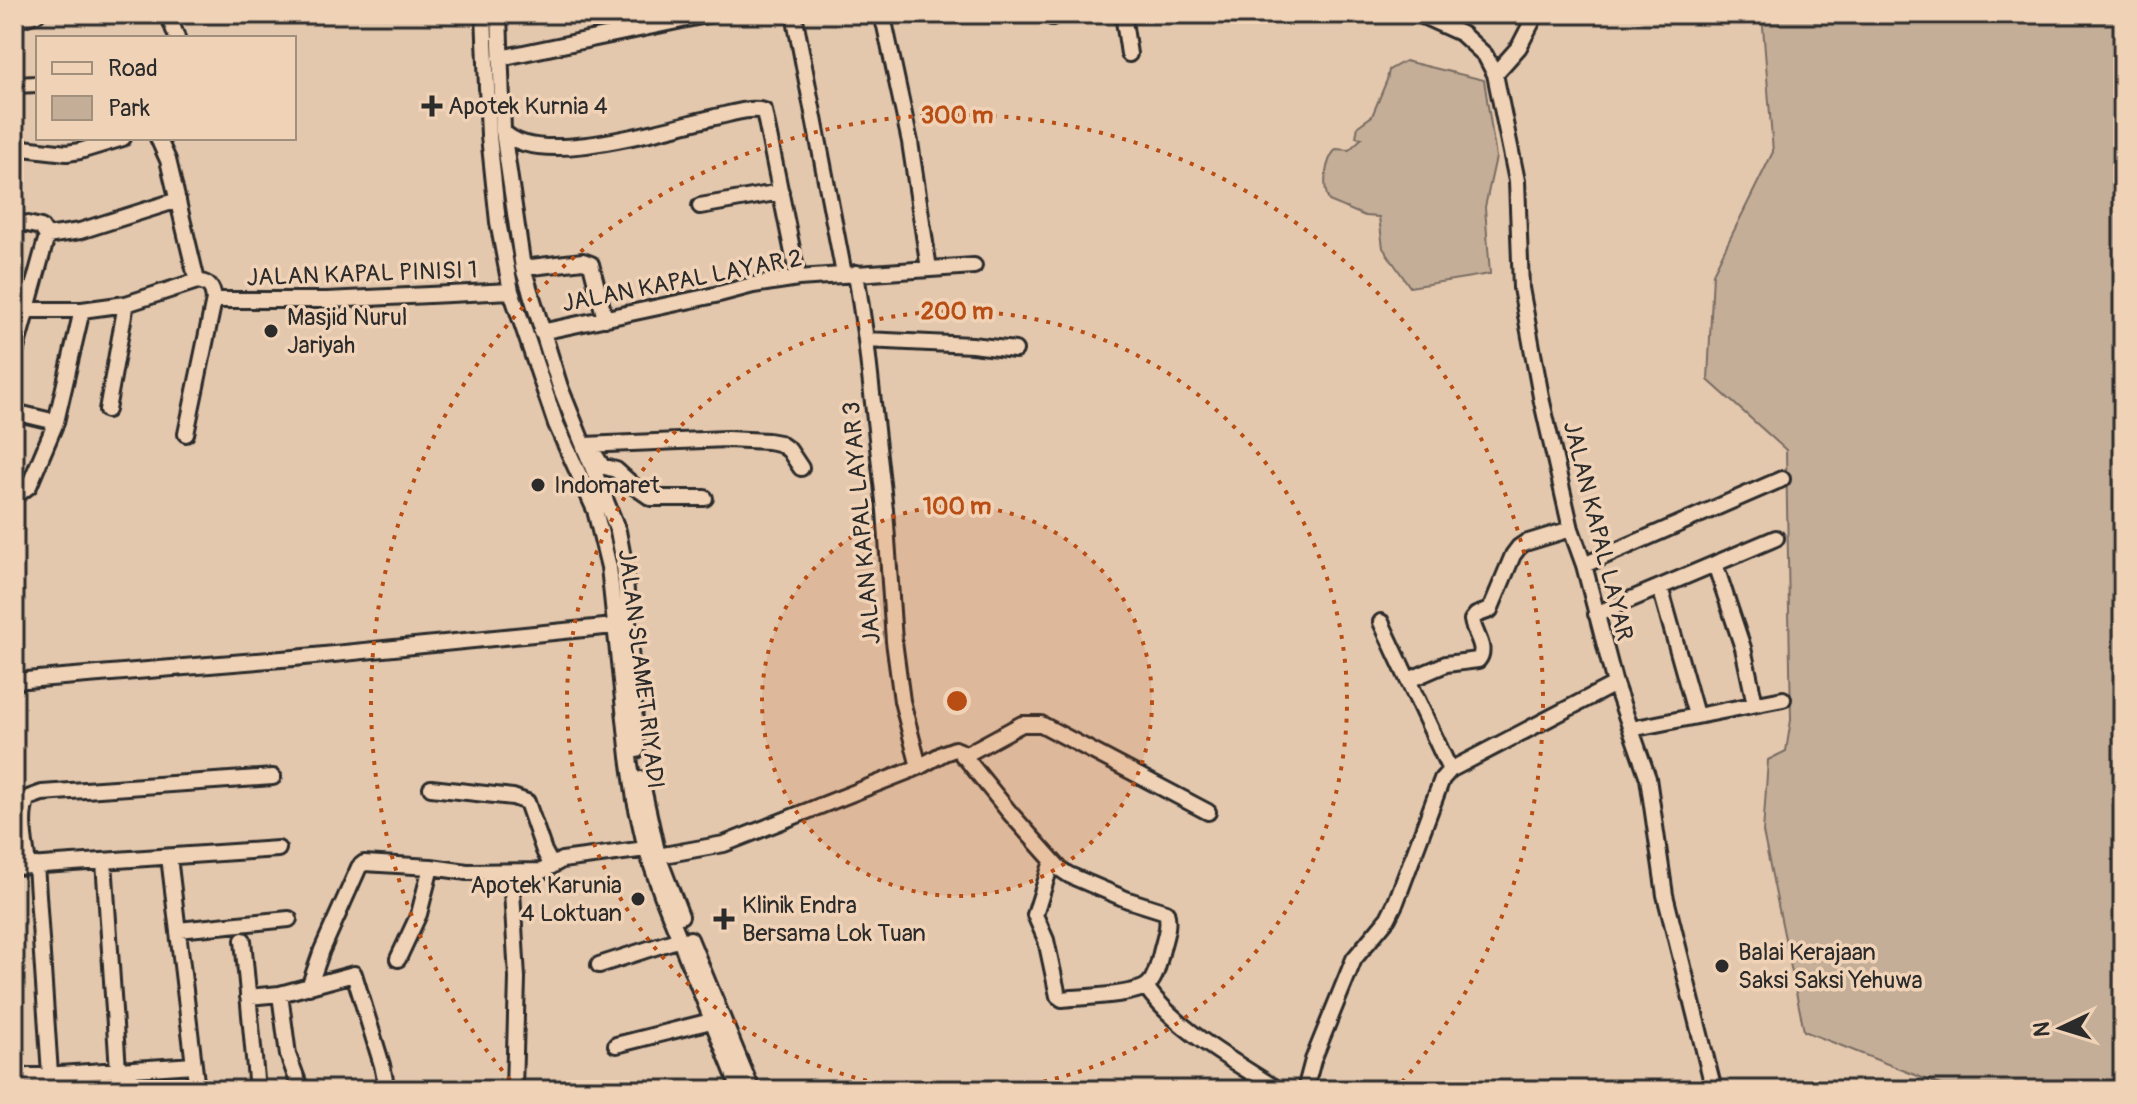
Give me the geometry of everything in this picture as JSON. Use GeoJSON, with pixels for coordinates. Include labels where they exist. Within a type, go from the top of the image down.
{"type":"FeatureCollection","features":[{"type":"Feature","properties":{"kind":"street"},"geometry":{"type":"LineString","coordinates":[[15,26],[37,14]]}},
{"type":"Feature","properties":{"kind":"street"},"geometry":{"type":"LineString","coordinates":[[168,14],[176,36]]}},
{"type":"Feature","properties":{"kind":"street","name":"JALAN SLAMET RIYADI"},"geometry":{"type":"LineString","coordinates":[[484,14],[489,136],[498,222],[511,291],[556,424],[595,510],[609,567],[635,800],[680,939],[752,1090]]}},
{"type":"Feature","properties":{"kind":"street","name":"JALAN SLAMET RIYADI"},"geometry":{"type":"LineString","coordinates":[[499,14],[503,131],[523,268],[560,387],[587,446],[618,531],[624,563],[637,753],[652,852],[718,1020],[740,1090]]}},
{"type":"Feature","properties":{"kind":"street"},"geometry":{"type":"LineString","coordinates":[[500,58],[711,14]]}},
{"type":"Feature","properties":{"kind":"street","name":"JALAN KAPAL LAYAR 3"},"geometry":{"type":"LineString","coordinates":[[794,14],[866,340],[885,510],[894,641],[902,701],[919,767]]}},
{"type":"Feature","properties":{"kind":"street"},"geometry":{"type":"LineString","coordinates":[[880,14],[910,142],[929,269]]}},
{"type":"Feature","properties":{"kind":"street"},"geometry":{"type":"LineString","coordinates":[[1123,14],[1129,54]]}},
{"type":"Feature","properties":{"kind":"street","name":"JALAN KAPAL LAYAR"},"geometry":{"type":"LineString","coordinates":[[1418,14],[1462,34],[1485,55],[1495,74],[1517,181],[1521,288],[1542,402],[1571,529],[1584,565],[1615,684],[1648,778],[1665,895],[1714,1090]]}},
{"type":"Feature","properties":{"kind":"street"},"geometry":{"type":"LineString","coordinates":[[1495,74],[1519,47],[1536,14]]}},
{"type":"Feature","properties":{"kind":"street"},"geometry":{"type":"LineString","coordinates":[[14,85],[36,84]]}},
{"type":"Feature","properties":{"kind":"street"},"geometry":{"type":"LineString","coordinates":[[503,131],[529,145],[543,147],[614,142],[681,124],[759,109],[764,111],[798,278]]}},
{"type":"Feature","properties":{"kind":"street"},"geometry":{"type":"LineString","coordinates":[[14,147],[51,144],[67,153],[116,140]]}},
{"type":"Feature","properties":{"kind":"street"},"geometry":{"type":"LineString","coordinates":[[159,140],[168,160],[197,281]]}},
{"type":"Feature","properties":{"kind":"street"},"geometry":{"type":"LineString","coordinates":[[700,206],[781,192]]}},
{"type":"Feature","properties":{"kind":"street"},"geometry":{"type":"LineString","coordinates":[[47,236],[80,231],[178,200]]}},
{"type":"Feature","properties":{"kind":"street"},"geometry":{"type":"LineString","coordinates":[[498,222],[514,219]]}},
{"type":"Feature","properties":{"kind":"street"},"geometry":{"type":"LineString","coordinates":[[14,221],[41,227],[47,236],[14,356]]}},
{"type":"Feature","properties":{"kind":"street"},"geometry":{"type":"LineString","coordinates":[[523,268],[583,261],[591,264],[605,319]]}},
{"type":"Feature","properties":{"kind":"street","name":"JALAN KAPAL LAYAR 2"},"geometry":{"type":"LineString","coordinates":[[541,332],[753,285],[798,278],[974,266]]}},
{"type":"Feature","properties":{"kind":"street"},"geometry":{"type":"LineString","coordinates":[[27,310],[82,310],[126,304],[197,281],[208,284],[214,300],[186,434]]}},
{"type":"Feature","properties":{"kind":"street","name":"JALAN KAPAL PINISI 1"},"geometry":{"type":"LineString","coordinates":[[214,300],[327,300],[511,291]]}},
{"type":"Feature","properties":{"kind":"street"},"geometry":{"type":"LineString","coordinates":[[107,410],[126,304]]}},
{"type":"Feature","properties":{"kind":"street"},"geometry":{"type":"LineString","coordinates":[[14,491],[21,492],[29,486],[56,422],[82,310]]}},
{"type":"Feature","properties":{"kind":"street"},"geometry":{"type":"LineString","coordinates":[[866,340],[1015,350]]}},
{"type":"Feature","properties":{"kind":"street"},"geometry":{"type":"LineString","coordinates":[[14,412],[56,422]]}},
{"type":"Feature","properties":{"kind":"street"},"geometry":{"type":"LineString","coordinates":[[587,446],[727,439],[768,441],[779,443],[789,450],[801,468]]}},
{"type":"Feature","properties":{"kind":"street"},"geometry":{"type":"LineString","coordinates":[[587,446],[602,466],[616,470],[651,498],[705,498]]}},
{"type":"Feature","properties":{"kind":"street"},"geometry":{"type":"LineString","coordinates":[[1584,565],[1782,479]]}},
{"type":"Feature","properties":{"kind":"street"},"geometry":{"type":"LineString","coordinates":[[1409,680],[1446,664],[1478,660],[1482,650],[1472,620],[1476,615],[1490,610],[1513,555],[1525,543],[1571,529]]}},
{"type":"Feature","properties":{"kind":"street"},"geometry":{"type":"LineString","coordinates":[[1596,614],[1776,538]]}},
{"type":"Feature","properties":{"kind":"street"},"geometry":{"type":"LineString","coordinates":[[1715,564],[1743,648],[1755,704]]}},
{"type":"Feature","properties":{"kind":"street"},"geometry":{"type":"LineString","coordinates":[[1660,587],[1696,715]]}},
{"type":"Feature","properties":{"kind":"street"},"geometry":{"type":"LineString","coordinates":[[1381,622],[1450,770]]}},
{"type":"Feature","properties":{"kind":"street"},"geometry":{"type":"LineString","coordinates":[[14,681],[294,658],[614,626]]}},
{"type":"Feature","properties":{"kind":"street"},"geometry":{"type":"LineString","coordinates":[[1305,1090],[1313,1060],[1354,959],[1388,918],[1396,902],[1442,779],[1450,770],[1615,684]]}},
{"type":"Feature","properties":{"kind":"street"},"geometry":{"type":"LineString","coordinates":[[1631,729],[1783,699]]}},
{"type":"Feature","properties":{"kind":"street"},"geometry":{"type":"LineString","coordinates":[[963,756],[1022,724],[1041,724],[1208,812]]}},
{"type":"Feature","properties":{"kind":"street"},"geometry":{"type":"LineString","coordinates":[[309,987],[359,867],[368,862],[511,873],[542,871],[562,860],[724,844],[919,767],[955,749],[1052,861],[1069,875],[1166,912],[1168,924],[1158,965],[1146,987],[1132,992],[1062,999],[1058,996],[1043,931],[1035,915],[1052,861]]}},
{"type":"Feature","properties":{"kind":"street"},"geometry":{"type":"LineString","coordinates":[[50,1074],[26,866],[24,816],[28,798],[42,793],[273,777]]}},
{"type":"Feature","properties":{"kind":"street"},"geometry":{"type":"LineString","coordinates":[[431,788],[513,797],[527,802],[552,866]]}},
{"type":"Feature","properties":{"kind":"street"},"geometry":{"type":"LineString","coordinates":[[26,866],[278,849]]}},
{"type":"Feature","properties":{"kind":"street"},"geometry":{"type":"LineString","coordinates":[[169,857],[197,1090]]}},
{"type":"Feature","properties":{"kind":"street"},"geometry":{"type":"LineString","coordinates":[[104,861],[118,1070]]}},
{"type":"Feature","properties":{"kind":"street"},"geometry":{"type":"LineString","coordinates":[[398,959],[419,914],[431,867]]}},
{"type":"Feature","properties":{"kind":"street"},"geometry":{"type":"LineString","coordinates":[[511,873],[517,978],[514,1090]]}},
{"type":"Feature","properties":{"kind":"street"},"geometry":{"type":"LineString","coordinates":[[178,930],[289,919]]}},
{"type":"Feature","properties":{"kind":"street"},"geometry":{"type":"LineString","coordinates":[[599,965],[680,939]]}},
{"type":"Feature","properties":{"kind":"street"},"geometry":{"type":"LineString","coordinates":[[243,940],[257,1090]]}},
{"type":"Feature","properties":{"kind":"street"},"geometry":{"type":"LineString","coordinates":[[248,997],[280,994],[354,974],[387,1090]]}},
{"type":"Feature","properties":{"kind":"street"},"geometry":{"type":"LineString","coordinates":[[1146,987],[1157,1003],[1191,1032],[1278,1090]]}},
{"type":"Feature","properties":{"kind":"street"},"geometry":{"type":"LineString","coordinates":[[280,994],[288,1055],[301,1090]]}},
{"type":"Feature","properties":{"kind":"street"},"geometry":{"type":"LineString","coordinates":[[616,1045],[718,1020]]}},
{"type":"Feature","properties":{"kind":"street"},"geometry":{"type":"LineString","coordinates":[[14,1077],[194,1065]]}},
{"type":"Feature","properties":{"kind":"green space"},"geometry":{"type":"Polygon","coordinates":[[[1762,14],[2123,14],[2123,1090],[1953,1090],[1804,1031],[1763,832],[1768,760],[1786,751],[1791,720],[1786,450],[1708,380],[1713,273],[1773,152],[1762,14]]]}},
{"type":"Feature","properties":{"kind":"green space"},"geometry":{"type":"Polygon","coordinates":[[[1405,61],[1484,80],[1496,157],[1485,207],[1490,274],[1410,287],[1383,248],[1379,217],[1365,216],[1329,201],[1325,181],[1332,154],[1336,149],[1349,150],[1362,138],[1356,137],[1358,126],[1372,116],[1389,70],[1405,61]]]}},
{"type":"Feature","properties":{"kind":"place","name":"Apotek Kurnia 4"},"geometry":{"type":"Point","coordinates":[432,106]}},
{"type":"Feature","properties":{"kind":"place","name":"Masjid Nurul Jariyah"},"geometry":{"type":"Point","coordinates":[271,331]}},
{"type":"Feature","properties":{"kind":"place","name":"Indomaret"},"geometry":{"type":"Point","coordinates":[538,485]}},
{"type":"Feature","properties":{"kind":"place","name":"Apotek Karunia 4 Loktuan"},"geometry":{"type":"Point","coordinates":[638,899]}},
{"type":"Feature","properties":{"kind":"place","name":"Klinik Endra Bersama Lok Tuan"},"geometry":{"type":"Point","coordinates":[724,919]}},
{"type":"Feature","properties":{"kind":"place","name":"Balai Kerajaan Saksi Saksi Yehuwa"},"geometry":{"type":"Point","coordinates":[1722,966]}}]}
